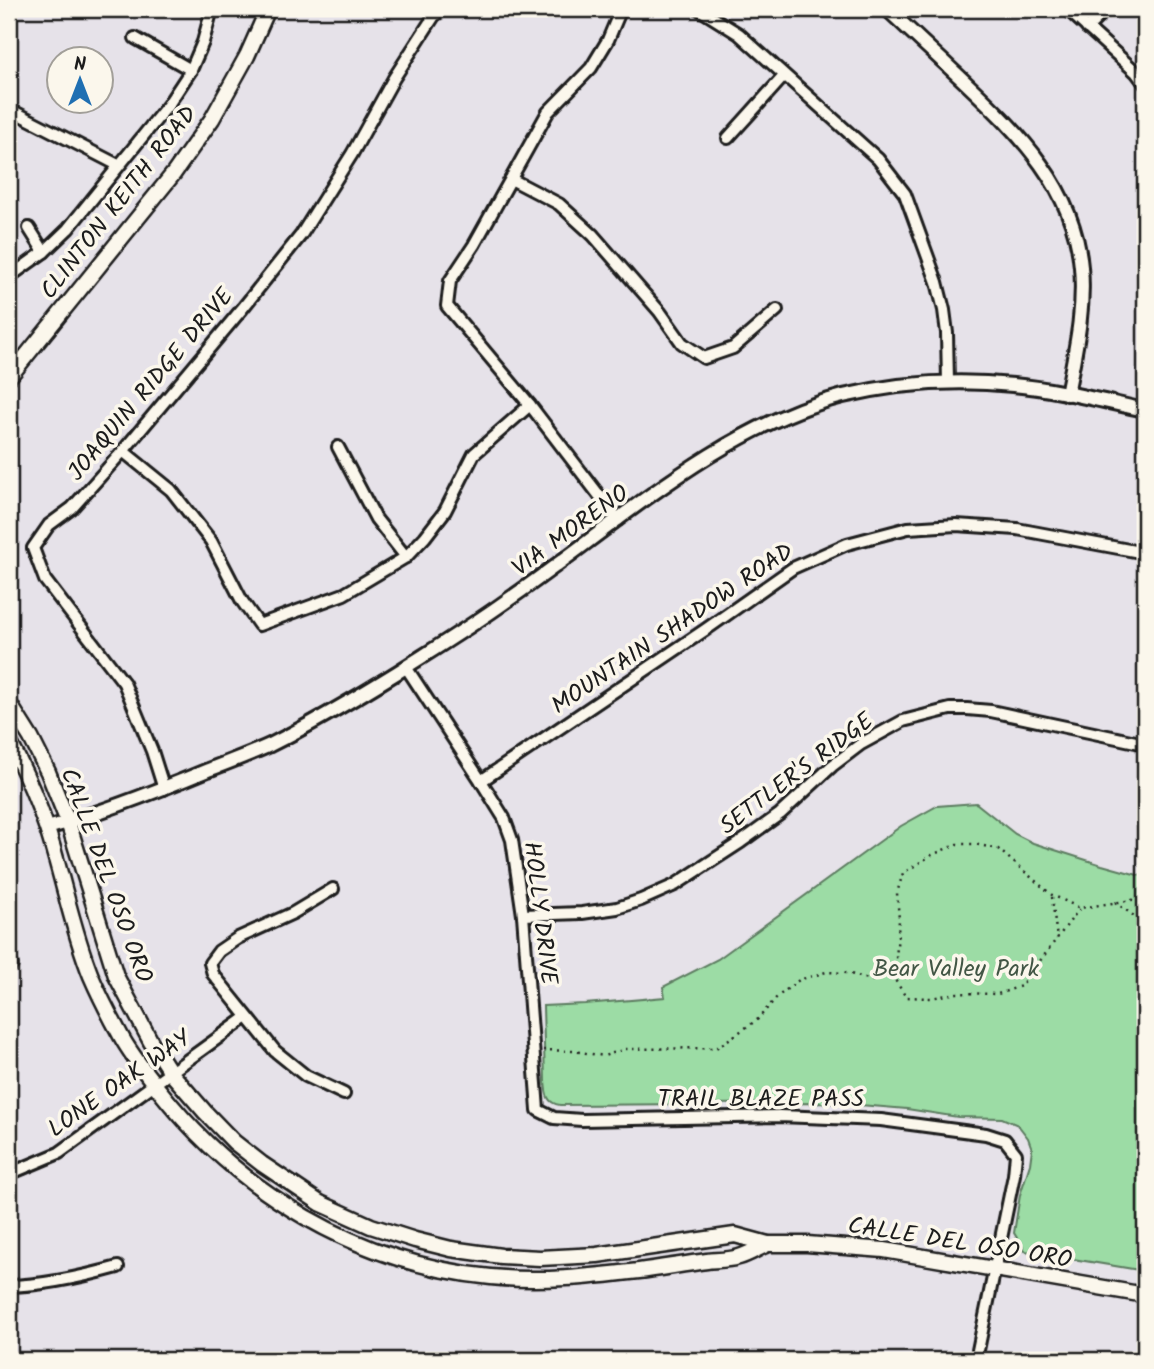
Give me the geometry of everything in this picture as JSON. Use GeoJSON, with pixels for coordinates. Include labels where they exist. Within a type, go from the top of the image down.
{"type":"FeatureCollection","features":[{"type":"Feature","properties":{"kind":"main road","name":"CLINTON KEITH ROAD"},"geometry":{"type":"LineString","coordinates":[[9,377],[174,173],[212,119],[247,56],[268,9]]}},
{"type":"Feature","properties":{"kind":"main road","name":"CALLE DEL OSO ORO"},"geometry":{"type":"LineString","coordinates":[[9,703],[37,750],[68,822],[116,975],[151,1042],[171,1073],[234,1142],[320,1203],[391,1233],[451,1249],[501,1256],[540,1258],[597,1255],[735,1235],[768,1244],[859,1247],[1145,1295]]}},
{"type":"Feature","properties":{"kind":"main road","name":"CALLE DEL OSO ORO"},"geometry":{"type":"LineString","coordinates":[[9,741],[47,828],[91,976],[123,1040],[178,1115],[207,1145],[270,1196],[322,1227],[363,1246],[417,1264],[489,1277],[592,1277],[739,1257],[768,1244]]}},
{"type":"Feature","properties":{"kind":"main road"},"geometry":{"type":"LineString","coordinates":[[383,1253],[391,1233]]}},
{"type":"Feature","properties":{"kind":"street"},"geometry":{"type":"LineString","coordinates":[[9,277],[44,252],[68,229],[168,105],[191,70],[203,42],[212,9]]}},
{"type":"Feature","properties":{"kind":"street","name":"JOAQUIN RIDGE DRIVE"},"geometry":{"type":"LineString","coordinates":[[164,789],[152,751],[124,683],[45,580],[33,548],[49,525],[72,508],[123,451],[301,235],[352,154],[394,78],[434,16],[443,9]]}},
{"type":"Feature","properties":{"kind":"street"},"geometry":{"type":"LineString","coordinates":[[618,520],[530,405],[447,306],[450,281],[474,245],[548,112],[592,68],[621,9]]}},
{"type":"Feature","properties":{"kind":"street"},"geometry":{"type":"LineString","coordinates":[[699,9],[739,34],[878,159],[905,194],[944,310],[948,382]]}},
{"type":"Feature","properties":{"kind":"street"},"geometry":{"type":"LineString","coordinates":[[887,9],[1012,127],[1035,155],[1063,201],[1076,240],[1082,282],[1082,306],[1067,394]]}},
{"type":"Feature","properties":{"kind":"street"},"geometry":{"type":"LineString","coordinates":[[1067,9],[1136,72],[1145,84]]}},
{"type":"Feature","properties":{"kind":"street"},"geometry":{"type":"LineString","coordinates":[[1087,28],[1107,9]]}},
{"type":"Feature","properties":{"kind":"street"},"geometry":{"type":"LineString","coordinates":[[135,38],[191,70]]}},
{"type":"Feature","properties":{"kind":"street"},"geometry":{"type":"LineString","coordinates":[[728,138],[784,76]]}},
{"type":"Feature","properties":{"kind":"street"},"geometry":{"type":"LineString","coordinates":[[9,109],[118,165]]}},
{"type":"Feature","properties":{"kind":"street"},"geometry":{"type":"LineString","coordinates":[[511,178],[559,204],[593,235],[660,312],[682,343],[704,358],[733,348],[777,310]]}},
{"type":"Feature","properties":{"kind":"street"},"geometry":{"type":"LineString","coordinates":[[29,228],[44,252]]}},
{"type":"Feature","properties":{"kind":"street","name":"VIA MORENO"},"geometry":{"type":"LineString","coordinates":[[47,828],[164,789],[269,745],[352,701],[435,650],[516,595],[697,464],[748,433],[810,407],[885,388],[948,382],[1016,385],[1145,410]]}},
{"type":"Feature","properties":{"kind":"street"},"geometry":{"type":"LineString","coordinates":[[123,451],[171,490],[211,541],[242,601],[259,625],[344,594],[406,557],[445,512],[474,454],[530,405]]}},
{"type":"Feature","properties":{"kind":"street"},"geometry":{"type":"LineString","coordinates":[[338,447],[376,519],[406,557]]}},
{"type":"Feature","properties":{"kind":"street","name":"MOUNTAIN SHADOW ROAD"},"geometry":{"type":"LineString","coordinates":[[481,781],[793,568],[847,544],[908,528],[956,525],[1017,529],[1145,553]]}},
{"type":"Feature","properties":{"kind":"street","name":"HOLLY DRIVE"},"geometry":{"type":"LineString","coordinates":[[406,667],[504,818],[512,840],[523,915],[538,1110]]}},
{"type":"Feature","properties":{"kind":"street","name":"SETTLER'S RIDGE"},"geometry":{"type":"LineString","coordinates":[[523,915],[582,913],[617,908],[675,885],[780,814],[832,766],[861,744],[903,721],[924,715],[950,709],[991,711],[1145,744]]}},
{"type":"Feature","properties":{"kind":"street"},"geometry":{"type":"LineString","coordinates":[[334,889],[293,913],[238,938],[219,951],[210,963],[213,974],[275,1051],[306,1076],[344,1094]]}},
{"type":"Feature","properties":{"kind":"street","name":"LONE OAK WAY"},"geometry":{"type":"LineString","coordinates":[[9,1174],[59,1153],[247,1017]]}},
{"type":"Feature","properties":{"kind":"street","name":"TRAIL BLAZE PASS"},"geometry":{"type":"LineString","coordinates":[[538,1110],[554,1118],[582,1120],[779,1116],[881,1120],[986,1134],[1004,1140],[1016,1154],[995,1269]]}},
{"type":"Feature","properties":{"kind":"street"},"geometry":{"type":"LineString","coordinates":[[9,1286],[78,1279],[118,1267]]}},
{"type":"Feature","properties":{"kind":"street"},"geometry":{"type":"LineString","coordinates":[[976,1360],[995,1269]]}},
{"type":"Feature","properties":{"kind":"path"},"geometry":{"type":"LineString","coordinates":[[534,1050],[574,1051],[604,1056],[625,1049],[716,1048],[757,1020],[777,997],[799,980],[826,972],[847,973],[875,981],[888,970],[896,958],[899,920],[897,893],[903,873],[932,855],[957,844],[998,849],[1052,895],[1080,908],[1145,898]]}},
{"type":"Feature","properties":{"kind":"path"},"geometry":{"type":"LineString","coordinates":[[1052,895],[1057,939]]}},
{"type":"Feature","properties":{"kind":"path"},"geometry":{"type":"LineString","coordinates":[[1115,902],[1145,924]]}},
{"type":"Feature","properties":{"kind":"path"},"geometry":{"type":"LineString","coordinates":[[888,970],[906,997],[931,998],[957,993],[998,994],[1021,986],[1080,908]]}},
{"type":"Feature","properties":{"kind":"green space","name":"Bear Valley Park"},"geometry":{"type":"Polygon","coordinates":[[[976,803],[1015,834],[1033,843],[1145,877],[1145,1271],[1025,1251],[1014,1233],[1032,1149],[1018,1125],[1002,1118],[958,1117],[907,1109],[836,1103],[560,1105],[549,1100],[545,1081],[543,1006],[665,997],[663,987],[718,959],[901,826],[937,806],[976,803]]]}}]}
